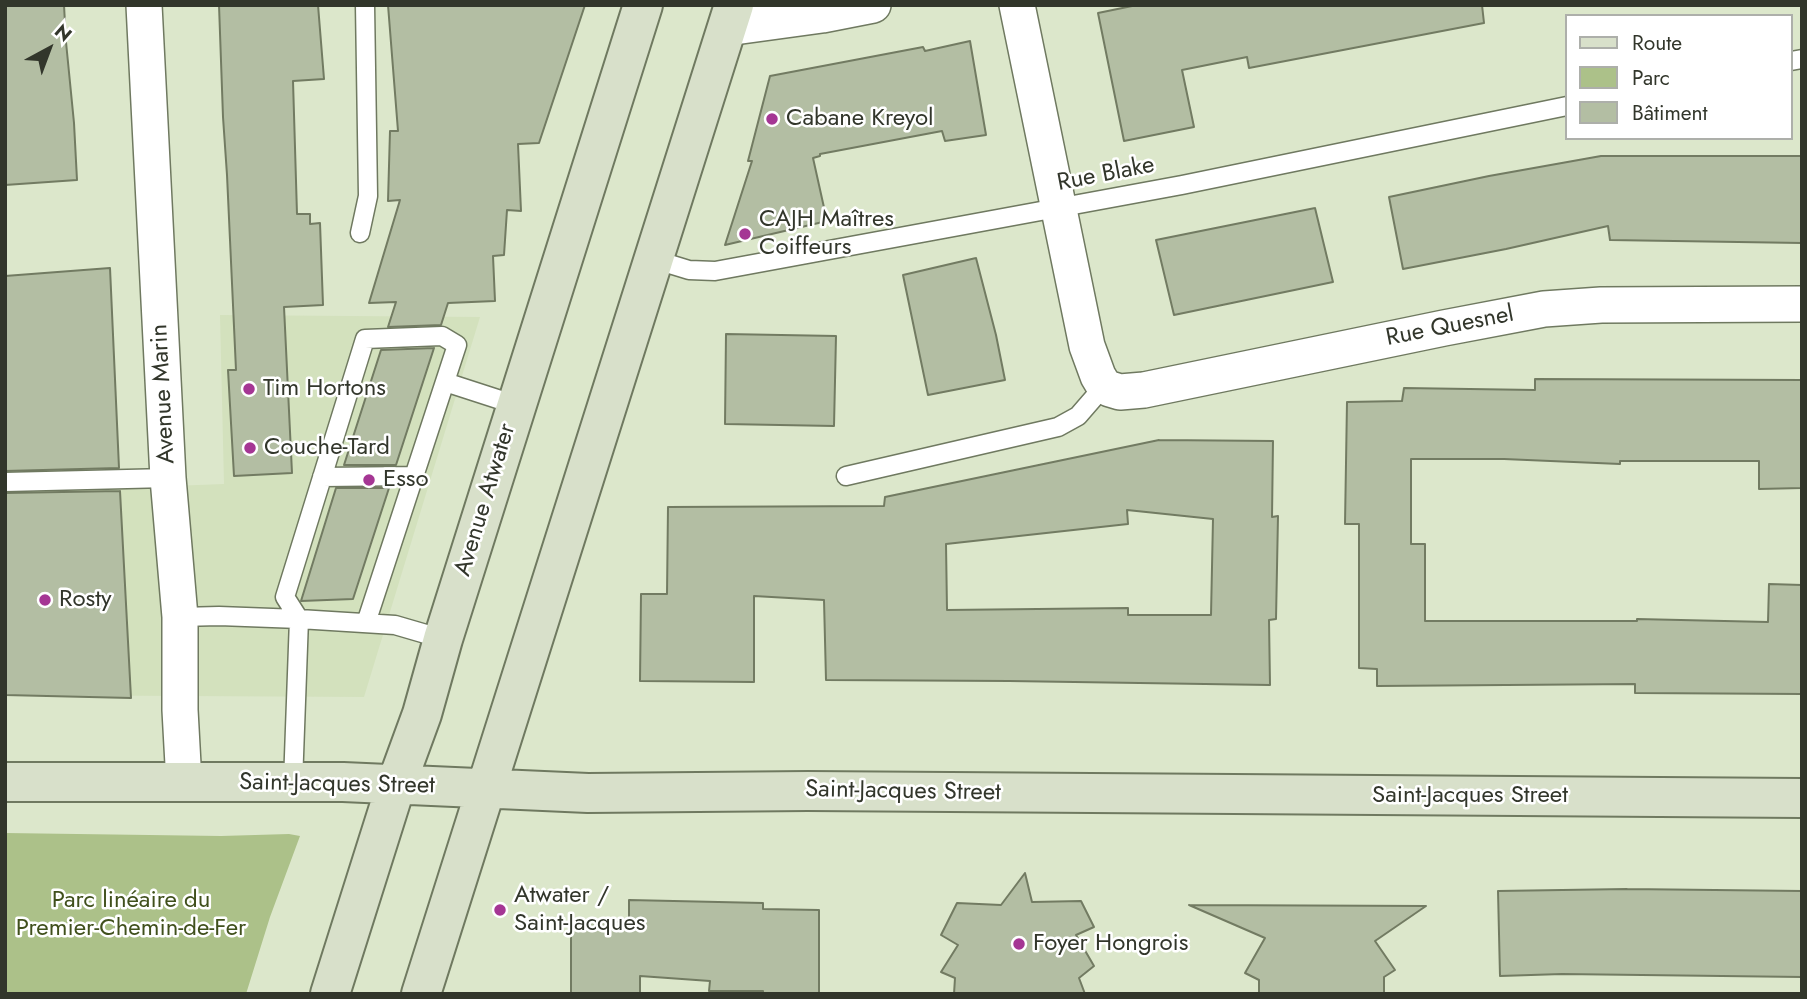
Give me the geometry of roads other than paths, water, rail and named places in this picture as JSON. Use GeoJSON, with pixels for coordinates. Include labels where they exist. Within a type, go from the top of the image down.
{"type":"FeatureCollection","features":[{"type":"Feature","properties":{"kind":"main road","name":"Avenue Atwater"},"geometry":{"type":"LineString","coordinates":[[330,994],[396,785],[422,714],[443,639],[643,5]]}},
{"type":"Feature","properties":{"kind":"main road"},"geometry":{"type":"LineString","coordinates":[[421,994],[730,16]]}},
{"type":"Feature","properties":{"kind":"main road","name":"Saint-Jacques Street"},"geometry":{"type":"LineString","coordinates":[[5,782],[293,783],[588,793],[808,791],[1802,798]]}},
{"type":"Feature","properties":{"kind":"street","name":"Avenue Marin"},"geometry":{"type":"LineString","coordinates":[[144,5],[168,478],[180,617],[180,710],[184,783]]}},
{"type":"Feature","properties":{"kind":"street"},"geometry":{"type":"LineString","coordinates":[[730,16],[799,18],[873,5]]}},
{"type":"Feature","properties":{"kind":"street"},"geometry":{"type":"LineString","coordinates":[[1017,5],[1087,346],[1104,386]]}},
{"type":"Feature","properties":{"kind":"street","name":"Rue Quesnel"},"geometry":{"type":"LineString","coordinates":[[1104,386],[1120,392],[1144,390],[1431,330],[1558,307],[1802,304]]}},
{"type":"Feature","properties":{"kind":"lane"},"geometry":{"type":"LineString","coordinates":[[360,233],[368,196],[365,5]]}},
{"type":"Feature","properties":{"kind":"lane","name":"Rue Blake"},"geometry":{"type":"LineString","coordinates":[[653,259],[689,270],[715,271],[1058,209],[1566,106]]}},
{"type":"Feature","properties":{"kind":"lane"},"geometry":{"type":"LineString","coordinates":[[293,783],[299,619],[285,597],[365,339],[442,336],[457,345],[366,623]]}},
{"type":"Feature","properties":{"kind":"lane"},"geometry":{"type":"LineString","coordinates":[[444,382],[516,405]]}},
{"type":"Feature","properties":{"kind":"lane"},"geometry":{"type":"LineString","coordinates":[[846,476],[1058,427],[1079,416],[1104,386]]}},
{"type":"Feature","properties":{"kind":"lane"},"geometry":{"type":"LineString","coordinates":[[322,477],[414,476]]}},
{"type":"Feature","properties":{"kind":"lane"},"geometry":{"type":"LineString","coordinates":[[5,482],[168,478]]}},
{"type":"Feature","properties":{"kind":"lane"},"geometry":{"type":"LineString","coordinates":[[180,617],[219,616],[395,625],[443,639]]}},
{"type":"Feature","properties":{"kind":"place","name":"Cabane Kreyol"},"geometry":{"type":"Point","coordinates":[772,119]}},
{"type":"Feature","properties":{"kind":"place","name":"CAJH Maîtres Coiffeurs"},"geometry":{"type":"Point","coordinates":[745,234]}},
{"type":"Feature","properties":{"kind":"place","name":"Tim Hortons"},"geometry":{"type":"Point","coordinates":[249,389]}},
{"type":"Feature","properties":{"kind":"place","name":"Couche-Tard"},"geometry":{"type":"Point","coordinates":[250,448]}},
{"type":"Feature","properties":{"kind":"place","name":"Esso"},"geometry":{"type":"Point","coordinates":[369,480]}},
{"type":"Feature","properties":{"kind":"place","name":"Rosty"},"geometry":{"type":"Point","coordinates":[45,600]}},
{"type":"Feature","properties":{"kind":"place","name":"Atwater / Saint-Jacques"},"geometry":{"type":"Point","coordinates":[500,910]}},
{"type":"Feature","properties":{"kind":"place","name":"Foyer Hongrois"},"geometry":{"type":"Point","coordinates":[1019,944]}},
{"type":"Feature","properties":{"kind":"park label","name":"Parc linéaire du Premier-Chemin-de-Fer"},"geometry":{"type":"Point","coordinates":[131,915]}}]}
